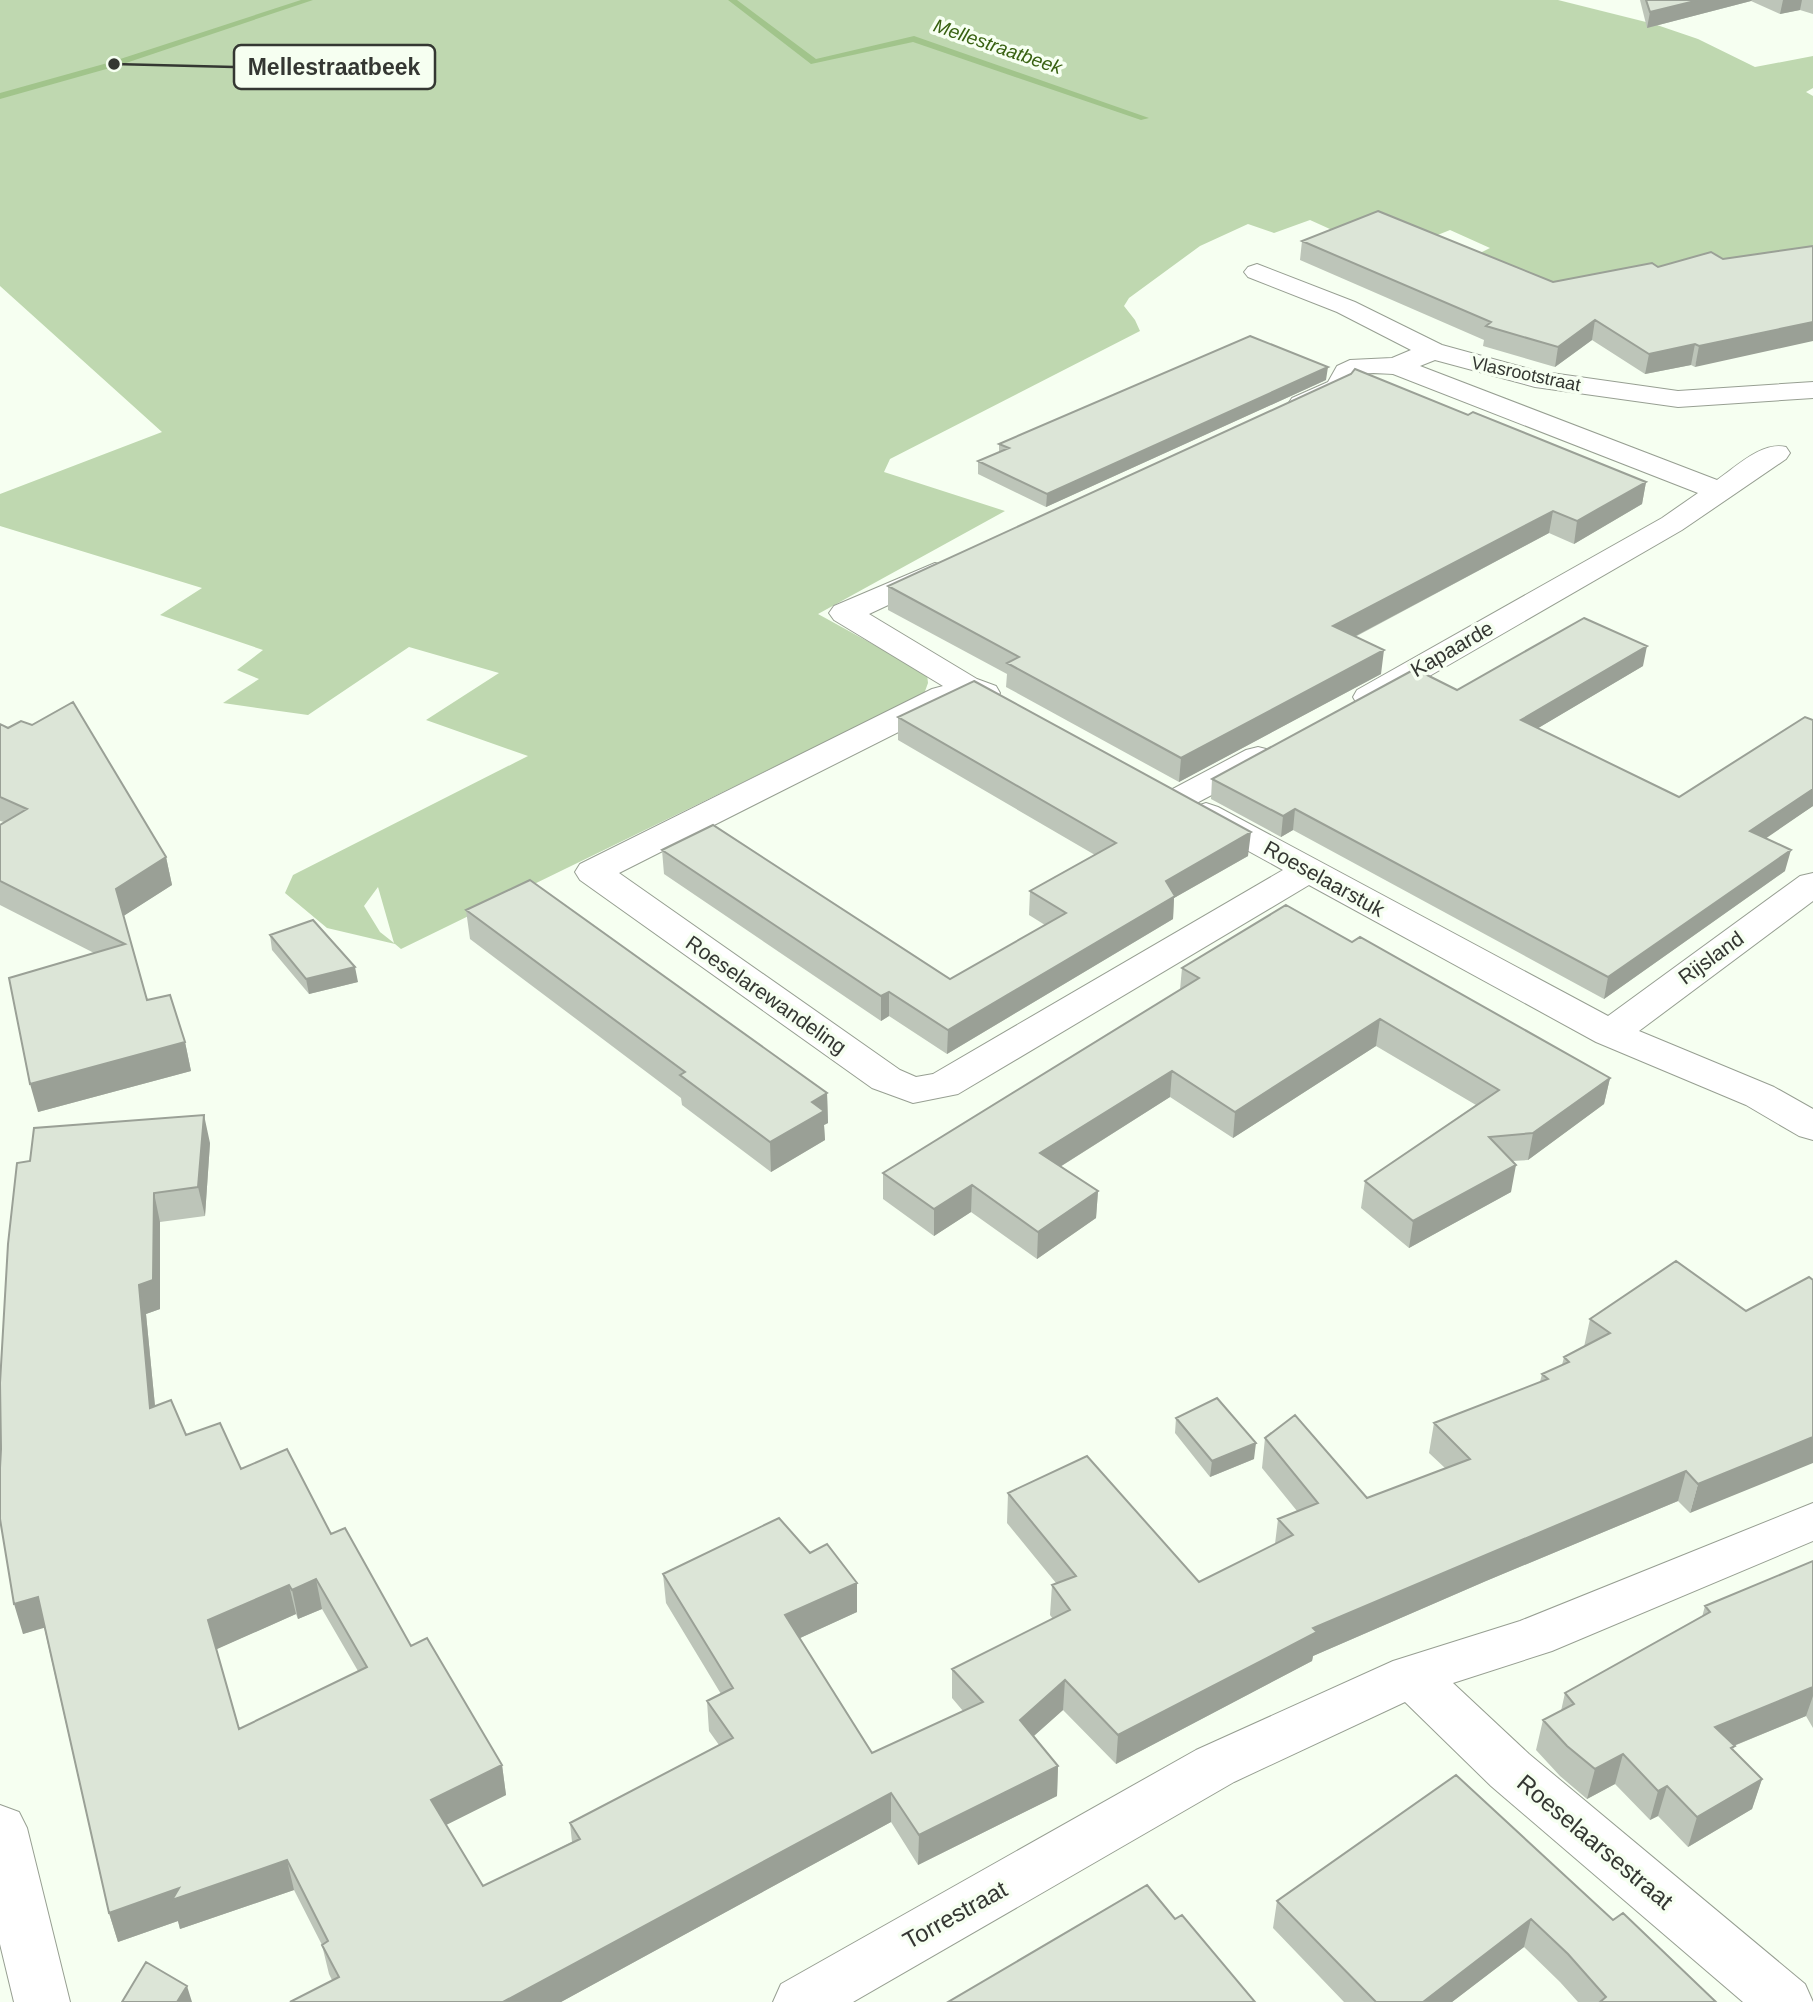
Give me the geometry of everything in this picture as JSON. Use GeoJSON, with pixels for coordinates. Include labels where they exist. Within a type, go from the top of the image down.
{"type":"FeatureCollection","features":[{"type":"Feature","properties":{"kind":"street","name":"Vlasrootstraat"},"geometry":{"type":"LineString","coordinates":[[1257,272],[1346,307],[1433,351],[1535,379],[1678,399],[1813,390]]}},
{"type":"Feature","properties":{"kind":"street"},"geometry":{"type":"LineString","coordinates":[[1396,366],[1433,351]]}},
{"type":"Feature","properties":{"kind":"street"},"geometry":{"type":"LineString","coordinates":[[1274,416],[1338,387],[1347,372],[1359,366],[1396,366],[1721,492]]}},
{"type":"Feature","properties":{"kind":"street","name":"Kapaarde"},"geometry":{"type":"LineString","coordinates":[[1344,711],[1665,529],[1776,453]]}},
{"type":"Feature","properties":{"kind":"street"},"geometry":{"type":"LineString","coordinates":[[958,561],[845,613],[965,686],[1010,705]]}},
{"type":"Feature","properties":{"kind":"street","name":"Roeselarewandeling"},"geometry":{"type":"LineString","coordinates":[[965,686],[593,872],[886,1079],[913,1090],[944,1085],[1307,871]]}},
{"type":"Feature","properties":{"kind":"street","name":"Roeselaarstuk"},"geometry":{"type":"LineString","coordinates":[[1287,742],[1167,792],[1307,871],[1610,1033],[1760,1096],[1813,1127]]}},
{"type":"Feature","properties":{"kind":"street","name":"Rijsland"},"geometry":{"type":"LineString","coordinates":[[1610,1033],[1813,884]]}},
{"type":"Feature","properties":{"kind":"street"},"geometry":{"type":"LineString","coordinates":[[1411,1676],[1534,1637],[1813,1521]]}},
{"type":"Feature","properties":{"kind":"street","name":"Torrestraat"},"geometry":{"type":"LineString","coordinates":[[801,2002],[1215,1766],[1411,1676]]}},
{"type":"Feature","properties":{"kind":"street","name":"Roeselaarsestraat"},"geometry":{"type":"LineString","coordinates":[[1411,1676],[1510,1770],[1785,2002]]}},
{"type":"Feature","properties":{"kind":"street"},"geometry":{"type":"LineString","coordinates":[[0,1828],[42,2002]]}},
{"type":"Feature","properties":{"kind":"green space"},"geometry":{"type":"Polygon","coordinates":[[[0,0],[1558,0],[1654,24],[1698,39],[1755,67],[1813,56],[1813,88],[1806,92],[1813,96],[1813,262],[1587,299],[1472,257],[1490,248],[1450,230],[1425,240],[1341,234],[1310,220],[1274,233],[1248,224],[1200,246],[1129,298],[1124,306],[1140,331],[890,459],[884,472],[1005,511],[818,614],[927,674],[928,683],[924,694],[401,949],[395,944],[327,928],[285,893],[293,875],[528,756],[426,720],[499,673],[409,647],[308,715],[223,703],[259,679],[237,670],[263,650],[160,615],[202,588],[0,526],[0,494],[162,432],[0,286],[0,0]],[[378,887],[364,906],[380,932],[394,943],[378,887]]]}},
{"type":"Feature","properties":{"kind":"building"},"geometry":{"type":"Polygon","coordinates":[[[1646,0],[1699,0],[1650,12],[1646,0]]]}},
{"type":"Feature","properties":{"kind":"building"},"geometry":{"type":"Polygon","coordinates":[[[1378,211],[1553,282],[1652,263],[1658,267],[1711,252],[1723,259],[1813,246],[1813,322],[1649,354],[1595,320],[1558,347],[1486,326],[1491,322],[1302,241],[1378,211]]]}},
{"type":"Feature","properties":{"kind":"building"},"geometry":{"type":"Polygon","coordinates":[[[1250,336],[1328,367],[1047,494],[978,461],[1009,448],[999,444],[1250,336]]]}},
{"type":"Feature","properties":{"kind":"building"},"geometry":{"type":"Polygon","coordinates":[[[1355,369],[1468,415],[1473,412],[1646,482],[1577,521],[1553,511],[1333,626],[1384,650],[1181,758],[1007,663],[1019,657],[888,586],[1351,374],[1355,369]]]}},
{"type":"Feature","properties":{"kind":"building"},"geometry":{"type":"Polygon","coordinates":[[[1584,618],[1647,646],[1521,720],[1679,797],[1805,717],[1813,720],[1813,789],[1750,831],[1791,850],[1608,977],[1295,809],[1283,816],[1212,779],[1415,669],[1457,690],[1584,618]]]}},
{"type":"Feature","properties":{"kind":"building"},"geometry":{"type":"Polygon","coordinates":[[[974,681],[1251,832],[1166,881],[1175,896],[948,1030],[889,992],[881,996],[662,850],[713,825],[950,979],[1066,913],[1030,891],[1116,843],[898,717],[974,681]]]}},
{"type":"Feature","properties":{"kind":"building"},"geometry":{"type":"Polygon","coordinates":[[[73,702],[166,857],[116,889],[147,1000],[170,995],[185,1042],[30,1084],[9,978],[125,944],[0,881],[0,825],[27,809],[0,797],[0,724],[8,728],[21,721],[32,725],[73,702]]]}},
{"type":"Feature","properties":{"kind":"building"},"geometry":{"type":"Polygon","coordinates":[[[530,880],[827,1093],[812,1102],[824,1111],[770,1142],[680,1075],[685,1072],[466,910],[530,880]]]}},
{"type":"Feature","properties":{"kind":"building"},"geometry":{"type":"Polygon","coordinates":[[[1286,905],[1352,942],[1360,937],[1610,1078],[1533,1133],[1489,1137],[1516,1165],[1413,1221],[1365,1181],[1499,1090],[1380,1019],[1235,1112],[1172,1071],[1040,1153],[1098,1191],[1038,1232],[972,1185],[934,1209],[883,1173],[1199,978],[1182,968],[1286,905]]]}},
{"type":"Feature","properties":{"kind":"building"},"geometry":{"type":"Polygon","coordinates":[[[313,920],[355,967],[306,979],[270,935],[313,920]]]}},
{"type":"Feature","properties":{"kind":"building"},"geometry":{"type":"Polygon","coordinates":[[[204,1115],[198,1187],[154,1193],[153,1280],[139,1285],[150,1408],[171,1400],[186,1435],[220,1423],[241,1469],[287,1449],[331,1534],[345,1528],[411,1646],[427,1638],[502,1765],[431,1800],[483,1886],[580,1839],[570,1823],[733,1738],[707,1701],[733,1688],[663,1574],[779,1518],[810,1553],[827,1544],[857,1583],[785,1615],[872,1753],[983,1702],[952,1669],[1070,1610],[1052,1585],[1076,1576],[1008,1493],[1087,1456],[1199,1582],[1293,1535],[1278,1519],[1318,1503],[1265,1438],[1295,1415],[1367,1498],[1470,1459],[1434,1423],[1548,1379],[1542,1374],[1569,1362],[1564,1357],[1610,1333],[1590,1319],[1676,1261],[1746,1311],[1809,1277],[1813,1280],[1813,1437],[1698,1484],[1686,1471],[1313,1628],[1317,1632],[1118,1735],[1065,1680],[1020,1720],[1058,1766],[919,1835],[891,1793],[503,2002],[290,2002],[339,1977],[322,1945],[328,1941],[287,1860],[172,1900],[179,1888],[109,1913],[38,1597],[14,1604],[0,1519],[0,1383],[8,1244],[17,1163],[30,1161],[34,1128],[204,1115]],[[316,1579],[292,1590],[289,1585],[208,1620],[239,1729],[367,1667],[316,1579]]]}},
{"type":"Feature","properties":{"kind":"building"},"geometry":{"type":"Polygon","coordinates":[[[1217,1398],[1256,1443],[1212,1461],[1176,1418],[1217,1398]]]}},
{"type":"Feature","properties":{"kind":"building"},"geometry":{"type":"Polygon","coordinates":[[[1813,1561],[1813,1687],[1715,1727],[1735,1746],[1731,1748],[1762,1779],[1697,1817],[1667,1786],[1658,1791],[1623,1754],[1595,1769],[1567,1746],[1543,1720],[1574,1704],[1565,1693],[1710,1612],[1705,1606],[1813,1561]]]}},
{"type":"Feature","properties":{"kind":"building"},"geometry":{"type":"Polygon","coordinates":[[[1456,1775],[1613,1920],[1623,1913],[1716,2002],[1600,2002],[1606,1997],[1568,1954],[1531,1919],[1423,2002],[1376,2002],[1277,1901],[1456,1775]]]}},
{"type":"Feature","properties":{"kind":"building"},"geometry":{"type":"Polygon","coordinates":[[[1147,1885],[1175,1919],[1182,1915],[1255,2002],[948,2002],[1147,1885]]]}},
{"type":"Feature","properties":{"kind":"building"},"geometry":{"type":"Polygon","coordinates":[[[146,1962],[187,1986],[177,2002],[122,2002],[146,1962]]]}},
{"type":"Feature","properties":{"kind":"waterway","name":"Mellestraatbeek"},"geometry":{"type":"LineString","coordinates":[[0,96],[114,64],[309,0]]}},
{"type":"Feature","properties":{"kind":"waterway","name":"Mellestraatbeek"},"geometry":{"type":"LineString","coordinates":[[732,0],[814,62],[914,39],[1144,118]]}},
{"type":"Feature","properties":{"kind":"place","name":"Mellestraatbeek"},"geometry":{"type":"Point","coordinates":[114,64]}}]}
